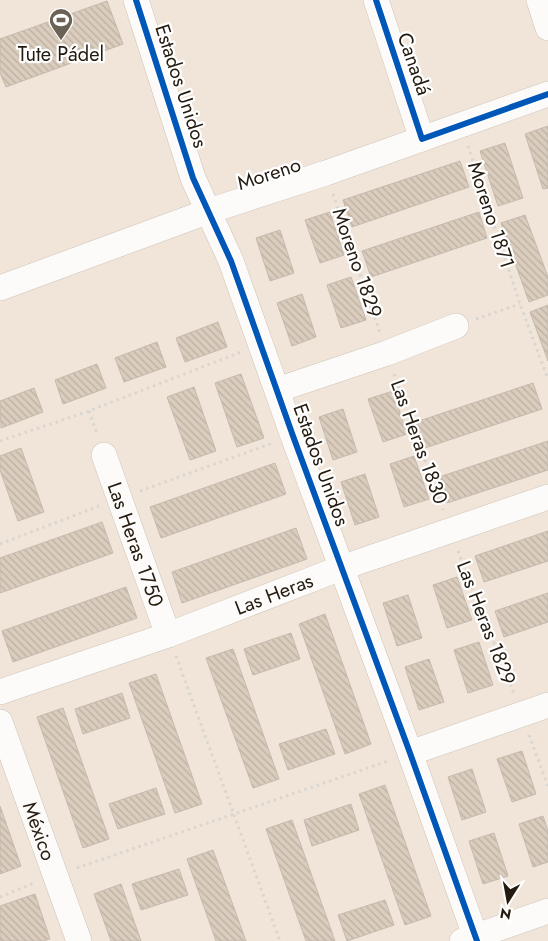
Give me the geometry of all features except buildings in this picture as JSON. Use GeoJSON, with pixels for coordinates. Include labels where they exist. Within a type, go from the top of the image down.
{"type":"FeatureCollection","features":[{"type":"Feature","properties":{"kind":"street","name":"Estados Unidos"},"geometry":{"type":"LineString","coordinates":[[136,0],[193,178],[210,211],[231,261],[293,436],[410,753],[471,940]]}},
{"type":"Feature","properties":{"kind":"street","name":"Canadá"},"geometry":{"type":"LineString","coordinates":[[376,0],[422,139]]}},
{"type":"Feature","properties":{"kind":"street"},"geometry":{"type":"LineString","coordinates":[[539,0],[548,28]]}},
{"type":"Feature","properties":{"kind":"street","name":"Moreno"},"geometry":{"type":"LineString","coordinates":[[0,288],[210,211],[326,173],[548,94]]}},
{"type":"Feature","properties":{"kind":"street"},"geometry":{"type":"LineString","coordinates":[[278,390],[387,353],[456,326]]}},
{"type":"Feature","properties":{"kind":"street","name":"Las Heras 1750"},"geometry":{"type":"LineString","coordinates":[[104,455],[168,635]]}},
{"type":"Feature","properties":{"kind":"street","name":"Las Heras"},"geometry":{"type":"LineString","coordinates":[[0,692],[168,635],[342,568],[548,497]]}},
{"type":"Feature","properties":{"kind":"street"},"geometry":{"type":"LineString","coordinates":[[410,753],[548,704]]}},
{"type":"Feature","properties":{"kind":"street","name":"México"},"geometry":{"type":"LineString","coordinates":[[0,722],[79,941]]}},
{"type":"Feature","properties":{"kind":"street"},"geometry":{"type":"LineString","coordinates":[[471,940],[548,911]]}},
{"type":"Feature","properties":{"kind":"path"},"geometry":{"type":"LineString","coordinates":[[456,326],[520,304]]}},
{"type":"Feature","properties":{"kind":"path"},"geometry":{"type":"LineString","coordinates":[[0,441],[89,411],[260,344]]}},
{"type":"Feature","properties":{"kind":"path"},"geometry":{"type":"LineString","coordinates":[[0,544],[120,498],[293,436]]}},
{"type":"Feature","properties":{"kind":"path"},"geometry":{"type":"LineString","coordinates":[[168,635],[280,941]]}},
{"type":"Feature","properties":{"kind":"path"},"geometry":{"type":"LineString","coordinates":[[0,897],[54,876],[233,816],[410,753]]}},
{"type":"Feature","properties":{"kind":"cycle path"},"geometry":{"type":"LineString","coordinates":[[136,0],[193,178],[231,261],[477,941]]}},
{"type":"Feature","properties":{"kind":"cycle path"},"geometry":{"type":"LineString","coordinates":[[376,0],[422,139],[548,94]]}},
{"type":"Feature","properties":{"kind":"place","name":"Tute Pádel"},"geometry":{"type":"Point","coordinates":[61,41]}}]}
